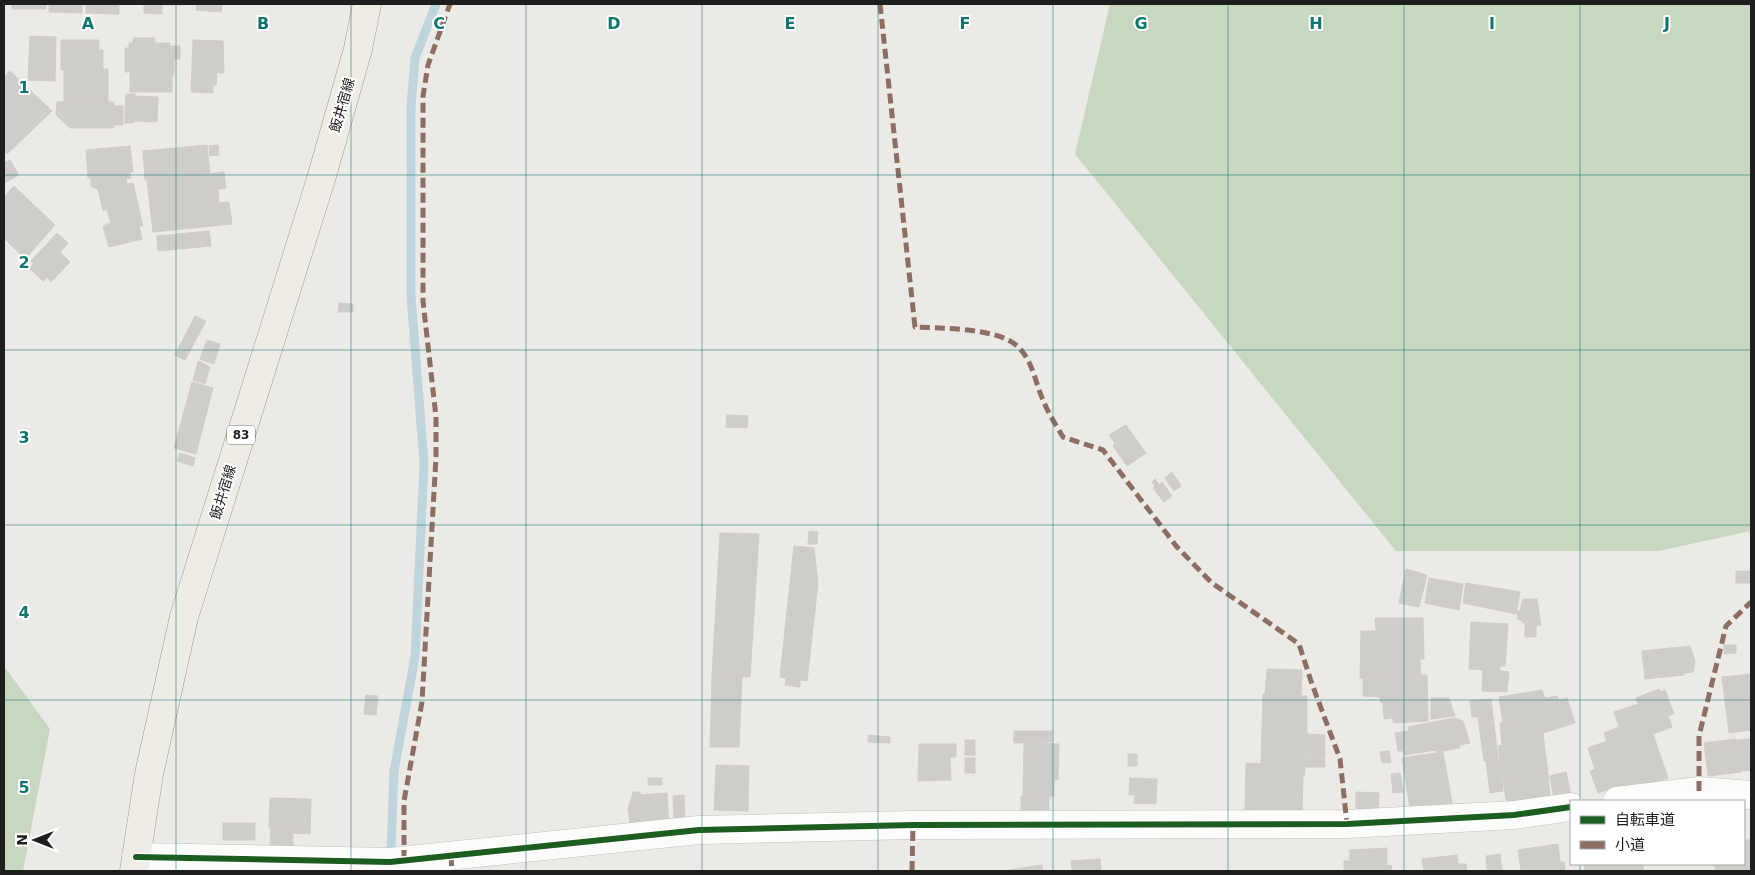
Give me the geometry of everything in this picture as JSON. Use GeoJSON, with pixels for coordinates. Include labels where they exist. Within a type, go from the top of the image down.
{"type":"FeatureCollection","features":[{"type":"Feature","properties":{"kind":"main road","name":"飯井宿線"},"geometry":{"type":"LineString","coordinates":[[135,864],[149,774],[184,617],[321,179],[358,49],[367,4]]}},
{"type":"Feature","properties":{"kind":"street"},"geometry":{"type":"LineString","coordinates":[[1625,800],[1699,791],[1751,795]]}},
{"type":"Feature","properties":{"kind":"street"},"geometry":{"type":"LineString","coordinates":[[135,864],[390,862],[699,830],[913,824],[1347,824],[1514,815],[1570,807]]}},
{"type":"Feature","properties":{"kind":"green space"},"geometry":{"type":"Polygon","coordinates":[[[1110,4],[1751,4],[1751,531],[1659,551],[1396,551],[1075,154],[1110,4]]]}},
{"type":"Feature","properties":{"kind":"green space"},"geometry":{"type":"Polygon","coordinates":[[[4,666],[50,729],[23,871],[4,871],[4,666]]]}},
{"type":"Feature","properties":{"kind":"building"},"geometry":{"type":"Polygon","coordinates":[[[12,4],[46,4],[46,9],[12,9],[12,4]]]}},
{"type":"Feature","properties":{"kind":"building"},"geometry":{"type":"Polygon","coordinates":[[[49,4],[82,4],[82,13],[49,12],[49,4]]]}},
{"type":"Feature","properties":{"kind":"building"},"geometry":{"type":"Polygon","coordinates":[[[86,4],[119,4],[119,14],[86,13],[86,4]]]}},
{"type":"Feature","properties":{"kind":"building"},"geometry":{"type":"Polygon","coordinates":[[[144,4],[162,4],[162,14],[144,13],[144,4]]]}},
{"type":"Feature","properties":{"kind":"building"},"geometry":{"type":"Polygon","coordinates":[[[197,4],[222,4],[221,12],[196,10],[197,4]]]}},
{"type":"Feature","properties":{"kind":"building"},"geometry":{"type":"Polygon","coordinates":[[[30,36],[56,37],[55,81],[28,80],[30,36]]]}},
{"type":"Feature","properties":{"kind":"building"},"geometry":{"type":"Polygon","coordinates":[[[133,38],[155,38],[155,43],[170,43],[170,46],[180,46],[180,59],[174,59],[172,92],[130,92],[130,72],[125,72],[125,48],[129,48],[129,43],[133,43],[133,38]]]}},
{"type":"Feature","properties":{"kind":"building"},"geometry":{"type":"Polygon","coordinates":[[[61,40],[99,40],[99,50],[103,50],[103,69],[108,69],[108,102],[64,102],[64,70],[61,70],[61,40]]]}},
{"type":"Feature","properties":{"kind":"building"},"geometry":{"type":"Polygon","coordinates":[[[193,40],[223,41],[224,73],[217,73],[216,85],[213,85],[213,93],[191,92],[193,40]]]}},
{"type":"Feature","properties":{"kind":"building"},"geometry":{"type":"Polygon","coordinates":[[[10,71],[52,111],[7,154],[4,151],[4,77],[10,71]]]}},
{"type":"Feature","properties":{"kind":"building"},"geometry":{"type":"Polygon","coordinates":[[[126,94],[135,94],[134,113],[125,112],[126,94]]]}},
{"type":"Feature","properties":{"kind":"building"},"geometry":{"type":"Polygon","coordinates":[[[135,96],[158,97],[157,122],[134,121],[135,96]]]}},
{"type":"Feature","properties":{"kind":"building"},"geometry":{"type":"Polygon","coordinates":[[[57,102],[114,102],[114,128],[70,128],[56,115],[57,102]]]}},
{"type":"Feature","properties":{"kind":"building"},"geometry":{"type":"Polygon","coordinates":[[[114,106],[123,106],[123,125],[114,125],[114,106]]]}},
{"type":"Feature","properties":{"kind":"building"},"geometry":{"type":"Polygon","coordinates":[[[125,112],[134,113],[134,123],[125,123],[125,112]]]}},
{"type":"Feature","properties":{"kind":"building"},"geometry":{"type":"Polygon","coordinates":[[[207,145],[210,173],[145,180],[143,151],[207,145]]]}},
{"type":"Feature","properties":{"kind":"building"},"geometry":{"type":"Polygon","coordinates":[[[218,145],[219,155],[210,156],[209,146],[218,145]]]}},
{"type":"Feature","properties":{"kind":"building"},"geometry":{"type":"Polygon","coordinates":[[[130,146],[133,172],[130,172],[131,178],[126,179],[127,184],[133,183],[143,226],[139,226],[142,239],[109,247],[103,226],[111,223],[107,209],[103,211],[98,189],[91,187],[91,178],[88,178],[86,150],[130,146]]]}},
{"type":"Feature","properties":{"kind":"building"},"geometry":{"type":"Polygon","coordinates":[[[10,160],[19,175],[4,183],[4,163],[10,160]]]}},
{"type":"Feature","properties":{"kind":"building"},"geometry":{"type":"Polygon","coordinates":[[[224,172],[226,188],[218,189],[219,203],[211,204],[207,174],[224,172]]]}},
{"type":"Feature","properties":{"kind":"building"},"geometry":{"type":"Polygon","coordinates":[[[207,174],[211,204],[229,202],[232,224],[153,232],[147,180],[207,174]]]}},
{"type":"Feature","properties":{"kind":"building"},"geometry":{"type":"Polygon","coordinates":[[[14,186],[55,225],[25,259],[4,238],[4,197],[14,186]]]}},
{"type":"Feature","properties":{"kind":"building"},"geometry":{"type":"Polygon","coordinates":[[[209,231],[211,246],[158,251],[157,236],[209,231]]]}},
{"type":"Feature","properties":{"kind":"building"},"geometry":{"type":"Polygon","coordinates":[[[57,233],[68,243],[60,252],[70,262],[51,282],[47,277],[43,281],[29,268],[34,264],[31,261],[57,233]]]}},
{"type":"Feature","properties":{"kind":"building"},"geometry":{"type":"Polygon","coordinates":[[[339,303],[353,304],[353,312],[338,312],[339,303]]]}},
{"type":"Feature","properties":{"kind":"building"},"geometry":{"type":"Polygon","coordinates":[[[195,316],[206,321],[185,360],[175,355],[195,316]]]}},
{"type":"Feature","properties":{"kind":"building"},"geometry":{"type":"Polygon","coordinates":[[[207,340],[220,344],[214,364],[200,359],[207,340]]]}},
{"type":"Feature","properties":{"kind":"building"},"geometry":{"type":"Polygon","coordinates":[[[198,361],[210,367],[205,384],[193,380],[198,361]]]}},
{"type":"Feature","properties":{"kind":"building"},"geometry":{"type":"Polygon","coordinates":[[[192,382],[213,388],[196,454],[174,448],[192,382]]]}},
{"type":"Feature","properties":{"kind":"building"},"geometry":{"type":"Polygon","coordinates":[[[727,415],[748,416],[747,428],[726,427],[727,415]]]}},
{"type":"Feature","properties":{"kind":"building"},"geometry":{"type":"Polygon","coordinates":[[[1126,425],[1146,453],[1127,466],[1113,446],[1115,443],[1109,435],[1126,425]]]}},
{"type":"Feature","properties":{"kind":"building"},"geometry":{"type":"Polygon","coordinates":[[[180,453],[195,458],[193,466],[177,461],[180,453]]]}},
{"type":"Feature","properties":{"kind":"building"},"geometry":{"type":"Polygon","coordinates":[[[1172,472],[1181,486],[1174,491],[1165,478],[1172,472]]]}},
{"type":"Feature","properties":{"kind":"building"},"geometry":{"type":"Polygon","coordinates":[[[1155,479],[1159,485],[1162,482],[1172,496],[1164,502],[1153,488],[1155,486],[1152,482],[1155,479]]]}},
{"type":"Feature","properties":{"kind":"building"},"geometry":{"type":"Polygon","coordinates":[[[809,531],[818,532],[817,544],[808,544],[809,531]]]}},
{"type":"Feature","properties":{"kind":"building"},"geometry":{"type":"Polygon","coordinates":[[[720,533],[759,534],[750,677],[712,676],[720,533]]]}},
{"type":"Feature","properties":{"kind":"building"},"geometry":{"type":"Polygon","coordinates":[[[794,546],[814,548],[818,583],[807,681],[800,680],[800,687],[785,685],[786,678],[780,677],[794,546]]]}},
{"type":"Feature","properties":{"kind":"building"},"geometry":{"type":"Polygon","coordinates":[[[1406,569],[1427,575],[1419,607],[1399,603],[1406,569]]]}},
{"type":"Feature","properties":{"kind":"building"},"geometry":{"type":"Polygon","coordinates":[[[1736,571],[1750,571],[1750,583],[1736,583],[1736,571]]]}},
{"type":"Feature","properties":{"kind":"building"},"geometry":{"type":"Polygon","coordinates":[[[1429,578],[1463,584],[1459,610],[1425,603],[1429,578]]]}},
{"type":"Feature","properties":{"kind":"building"},"geometry":{"type":"Polygon","coordinates":[[[1466,583],[1520,592],[1516,614],[1463,603],[1466,583]]]}},
{"type":"Feature","properties":{"kind":"building"},"geometry":{"type":"Polygon","coordinates":[[[1523,599],[1537,599],[1541,625],[1536,626],[1536,637],[1525,637],[1525,622],[1522,623],[1522,620],[1518,620],[1517,611],[1520,611],[1523,599]]]}},
{"type":"Feature","properties":{"kind":"building"},"geometry":{"type":"Polygon","coordinates":[[[1375,618],[1423,618],[1424,659],[1420,659],[1421,678],[1360,678],[1361,631],[1376,631],[1375,618]]]}},
{"type":"Feature","properties":{"kind":"building"},"geometry":{"type":"Polygon","coordinates":[[[1471,622],[1508,624],[1505,666],[1500,666],[1500,671],[1509,672],[1507,692],[1482,691],[1483,670],[1469,669],[1471,622]]]}},
{"type":"Feature","properties":{"kind":"building"},"geometry":{"type":"Polygon","coordinates":[[[1724,645],[1736,645],[1736,653],[1724,654],[1724,645]]]}},
{"type":"Feature","properties":{"kind":"building"},"geometry":{"type":"Polygon","coordinates":[[[1690,646],[1695,661],[1693,672],[1684,673],[1684,675],[1645,679],[1642,651],[1690,646]]]}},
{"type":"Feature","properties":{"kind":"building"},"geometry":{"type":"Polygon","coordinates":[[[1267,669],[1302,670],[1301,696],[1307,696],[1307,734],[1325,735],[1325,759],[1305,758],[1302,815],[1245,814],[1246,763],[1261,764],[1263,694],[1265,694],[1267,669]]]}},
{"type":"Feature","properties":{"kind":"building"},"geometry":{"type":"Polygon","coordinates":[[[1751,674],[1751,730],[1729,733],[1722,677],[1751,674]]]}},
{"type":"Feature","properties":{"kind":"building"},"geometry":{"type":"Polygon","coordinates":[[[1421,675],[1427,675],[1428,721],[1393,723],[1393,718],[1384,719],[1383,702],[1380,702],[1380,697],[1363,696],[1363,679],[1421,678],[1421,675]]]}},
{"type":"Feature","properties":{"kind":"building"},"geometry":{"type":"Polygon","coordinates":[[[712,676],[742,677],[739,747],[710,747],[712,676]]]}},
{"type":"Feature","properties":{"kind":"building"},"geometry":{"type":"Polygon","coordinates":[[[1659,689],[1660,692],[1665,690],[1674,714],[1668,716],[1672,727],[1653,734],[1668,778],[1625,794],[1621,785],[1598,793],[1590,771],[1595,769],[1588,748],[1607,741],[1604,733],[1619,727],[1614,712],[1638,704],[1636,698],[1659,689]]]}},
{"type":"Feature","properties":{"kind":"building"},"geometry":{"type":"Polygon","coordinates":[[[1542,690],[1545,698],[1557,696],[1559,700],[1567,698],[1575,723],[1543,733],[1541,718],[1503,722],[1499,697],[1542,690]]]}},
{"type":"Feature","properties":{"kind":"building"},"geometry":{"type":"Polygon","coordinates":[[[366,695],[378,696],[376,715],[364,714],[366,695]]]}},
{"type":"Feature","properties":{"kind":"building"},"geometry":{"type":"Polygon","coordinates":[[[1431,698],[1449,698],[1455,716],[1431,719],[1431,698]]]}},
{"type":"Feature","properties":{"kind":"building"},"geometry":{"type":"Polygon","coordinates":[[[1491,699],[1498,758],[1484,761],[1478,717],[1472,717],[1470,701],[1491,699]]]}},
{"type":"Feature","properties":{"kind":"building"},"geometry":{"type":"Polygon","coordinates":[[[1455,718],[1460,748],[1404,755],[1403,751],[1398,751],[1395,733],[1409,731],[1408,727],[1455,718]]]}},
{"type":"Feature","properties":{"kind":"building"},"geometry":{"type":"Polygon","coordinates":[[[1455,718],[1463,721],[1470,743],[1460,745],[1455,718]]]}},
{"type":"Feature","properties":{"kind":"building"},"geometry":{"type":"Polygon","coordinates":[[[1541,718],[1548,773],[1503,779],[1498,746],[1502,745],[1500,723],[1541,718]]]}},
{"type":"Feature","properties":{"kind":"building"},"geometry":{"type":"Polygon","coordinates":[[[1014,731],[1052,731],[1052,742],[1014,743],[1014,731]]]}},
{"type":"Feature","properties":{"kind":"building"},"geometry":{"type":"Polygon","coordinates":[[[868,735],[890,737],[890,743],[868,742],[868,735]]]}},
{"type":"Feature","properties":{"kind":"building"},"geometry":{"type":"Polygon","coordinates":[[[1736,739],[1737,746],[1705,751],[1704,743],[1736,739]]]}},
{"type":"Feature","properties":{"kind":"building"},"geometry":{"type":"Polygon","coordinates":[[[1749,739],[1751,770],[1741,771],[1737,740],[1749,739]]]}},
{"type":"Feature","properties":{"kind":"building"},"geometry":{"type":"Polygon","coordinates":[[[965,740],[975,740],[975,755],[965,755],[965,740]]]}},
{"type":"Feature","properties":{"kind":"building"},"geometry":{"type":"Polygon","coordinates":[[[1024,743],[1059,744],[1058,780],[1054,780],[1054,796],[1023,795],[1024,743]]]}},
{"type":"Feature","properties":{"kind":"building"},"geometry":{"type":"Polygon","coordinates":[[[919,744],[956,744],[956,757],[950,757],[951,780],[918,781],[919,744]]]}},
{"type":"Feature","properties":{"kind":"building"},"geometry":{"type":"Polygon","coordinates":[[[1737,746],[1741,772],[1708,776],[1705,751],[1737,746]]]}},
{"type":"Feature","properties":{"kind":"building"},"geometry":{"type":"Polygon","coordinates":[[[1389,751],[1391,762],[1382,763],[1380,752],[1389,751]]]}},
{"type":"Feature","properties":{"kind":"building"},"geometry":{"type":"Polygon","coordinates":[[[1443,752],[1453,808],[1411,815],[1402,758],[1443,752]]]}},
{"type":"Feature","properties":{"kind":"building"},"geometry":{"type":"Polygon","coordinates":[[[1128,754],[1137,754],[1137,766],[1128,766],[1128,754]]]}},
{"type":"Feature","properties":{"kind":"building"},"geometry":{"type":"Polygon","coordinates":[[[965,758],[975,758],[975,773],[965,773],[965,758]]]}},
{"type":"Feature","properties":{"kind":"building"},"geometry":{"type":"Polygon","coordinates":[[[1306,759],[1325,760],[1325,767],[1306,767],[1306,759]]]}},
{"type":"Feature","properties":{"kind":"building"},"geometry":{"type":"Polygon","coordinates":[[[1500,759],[1503,791],[1490,793],[1486,761],[1500,759]]]}},
{"type":"Feature","properties":{"kind":"building"},"geometry":{"type":"Polygon","coordinates":[[[716,765],[749,766],[748,811],[714,810],[716,765]]]}},
{"type":"Feature","properties":{"kind":"building"},"geometry":{"type":"Polygon","coordinates":[[[1566,772],[1571,796],[1554,799],[1550,776],[1566,772]]]}},
{"type":"Feature","properties":{"kind":"building"},"geometry":{"type":"Polygon","coordinates":[[[1400,773],[1403,792],[1393,793],[1391,774],[1400,773]]]}},
{"type":"Feature","properties":{"kind":"building"},"geometry":{"type":"Polygon","coordinates":[[[1548,773],[1550,797],[1507,806],[1503,779],[1548,773]]]}},
{"type":"Feature","properties":{"kind":"building"},"geometry":{"type":"Polygon","coordinates":[[[648,778],[662,778],[662,785],[648,785],[648,778]]]}},
{"type":"Feature","properties":{"kind":"building"},"geometry":{"type":"Polygon","coordinates":[[[1130,778],[1157,779],[1156,804],[1134,803],[1135,795],[1129,795],[1130,778]]]}},
{"type":"Feature","properties":{"kind":"building"},"geometry":{"type":"Polygon","coordinates":[[[633,792],[640,792],[642,828],[631,829],[628,809],[633,792]]]}},
{"type":"Feature","properties":{"kind":"building"},"geometry":{"type":"Polygon","coordinates":[[[1356,792],[1379,793],[1378,814],[1356,813],[1356,792]]]}},
{"type":"Feature","properties":{"kind":"building"},"geometry":{"type":"Polygon","coordinates":[[[667,793],[669,826],[642,828],[640,795],[667,793]]]}},
{"type":"Feature","properties":{"kind":"building"},"geometry":{"type":"Polygon","coordinates":[[[684,795],[685,818],[674,819],[673,796],[684,795]]]}},
{"type":"Feature","properties":{"kind":"building"},"geometry":{"type":"Polygon","coordinates":[[[1021,796],[1049,796],[1049,813],[1021,813],[1021,796]]]}},
{"type":"Feature","properties":{"kind":"building"},"geometry":{"type":"Polygon","coordinates":[[[270,798],[311,799],[310,834],[291,833],[291,827],[269,827],[270,798]]]}},
{"type":"Feature","properties":{"kind":"building"},"geometry":{"type":"Polygon","coordinates":[[[223,823],[255,823],[255,840],[223,840],[223,823]]]}},
{"type":"Feature","properties":{"kind":"building"},"geometry":{"type":"Polygon","coordinates":[[[271,827],[291,827],[293,846],[270,846],[271,827]]]}},
{"type":"Feature","properties":{"kind":"building"},"geometry":{"type":"Polygon","coordinates":[[[1751,839],[1751,871],[1716,871],[1714,865],[1745,865],[1745,841],[1751,839]]]}},
{"type":"Feature","properties":{"kind":"building"},"geometry":{"type":"Polygon","coordinates":[[[1558,844],[1560,862],[1564,862],[1565,871],[1521,871],[1518,850],[1558,844]]]}},
{"type":"Feature","properties":{"kind":"building"},"geometry":{"type":"Polygon","coordinates":[[[1387,848],[1387,866],[1391,865],[1392,871],[1344,871],[1344,861],[1350,861],[1350,850],[1387,848]]]}},
{"type":"Feature","properties":{"kind":"building"},"geometry":{"type":"Polygon","coordinates":[[[1500,854],[1502,871],[1487,871],[1486,856],[1500,854]]]}},
{"type":"Feature","properties":{"kind":"building"},"geometry":{"type":"Polygon","coordinates":[[[1457,855],[1458,864],[1466,864],[1467,871],[1424,871],[1422,859],[1457,855]]]}},
{"type":"Feature","properties":{"kind":"building"},"geometry":{"type":"Polygon","coordinates":[[[1100,859],[1101,871],[1072,871],[1071,861],[1100,859]]]}},
{"type":"Feature","properties":{"kind":"building"},"geometry":{"type":"Polygon","coordinates":[[[1042,865],[1043,871],[1002,871],[1042,865]]]}},
{"type":"Feature","properties":{"kind":"building"},"geometry":{"type":"Polygon","coordinates":[[[1584,865],[1642,865],[1644,871],[1585,871],[1584,865]]]}},
{"type":"Feature","properties":{"kind":"waterway"},"geometry":{"type":"LineString","coordinates":[[391,851],[394,771],[415,657],[424,463],[411,296],[411,107],[415,58],[436,4]]}},
{"type":"Feature","properties":{"kind":"marked path"},"geometry":{"type":"LineString","coordinates":[[404,860],[404,801],[422,702],[436,457],[436,417],[423,301],[423,96],[428,65],[450,4]]}},
{"type":"Feature","properties":{"kind":"marked path"},"geometry":{"type":"LineString","coordinates":[[880,4],[915,327],[982,332],[1007,339],[1016,345],[1026,357],[1045,405],[1063,437],[1103,450],[1177,547],[1212,583],[1299,644],[1340,759],[1347,824]]}},
{"type":"Feature","properties":{"kind":"marked path"},"geometry":{"type":"LineString","coordinates":[[1699,791],[1699,736],[1726,626],[1751,602]]}},
{"type":"Feature","properties":{"kind":"marked path"},"geometry":{"type":"LineString","coordinates":[[912,871],[913,825]]}},
{"type":"Feature","properties":{"kind":"marked path"},"geometry":{"type":"LineString","coordinates":[[451,856],[452,871]]}},
{"type":"Feature","properties":{"kind":"cycle path"},"geometry":{"type":"LineString","coordinates":[[136,857],[390,862],[699,830],[913,825],[1347,824],[1514,815],[1570,807]]}}]}
